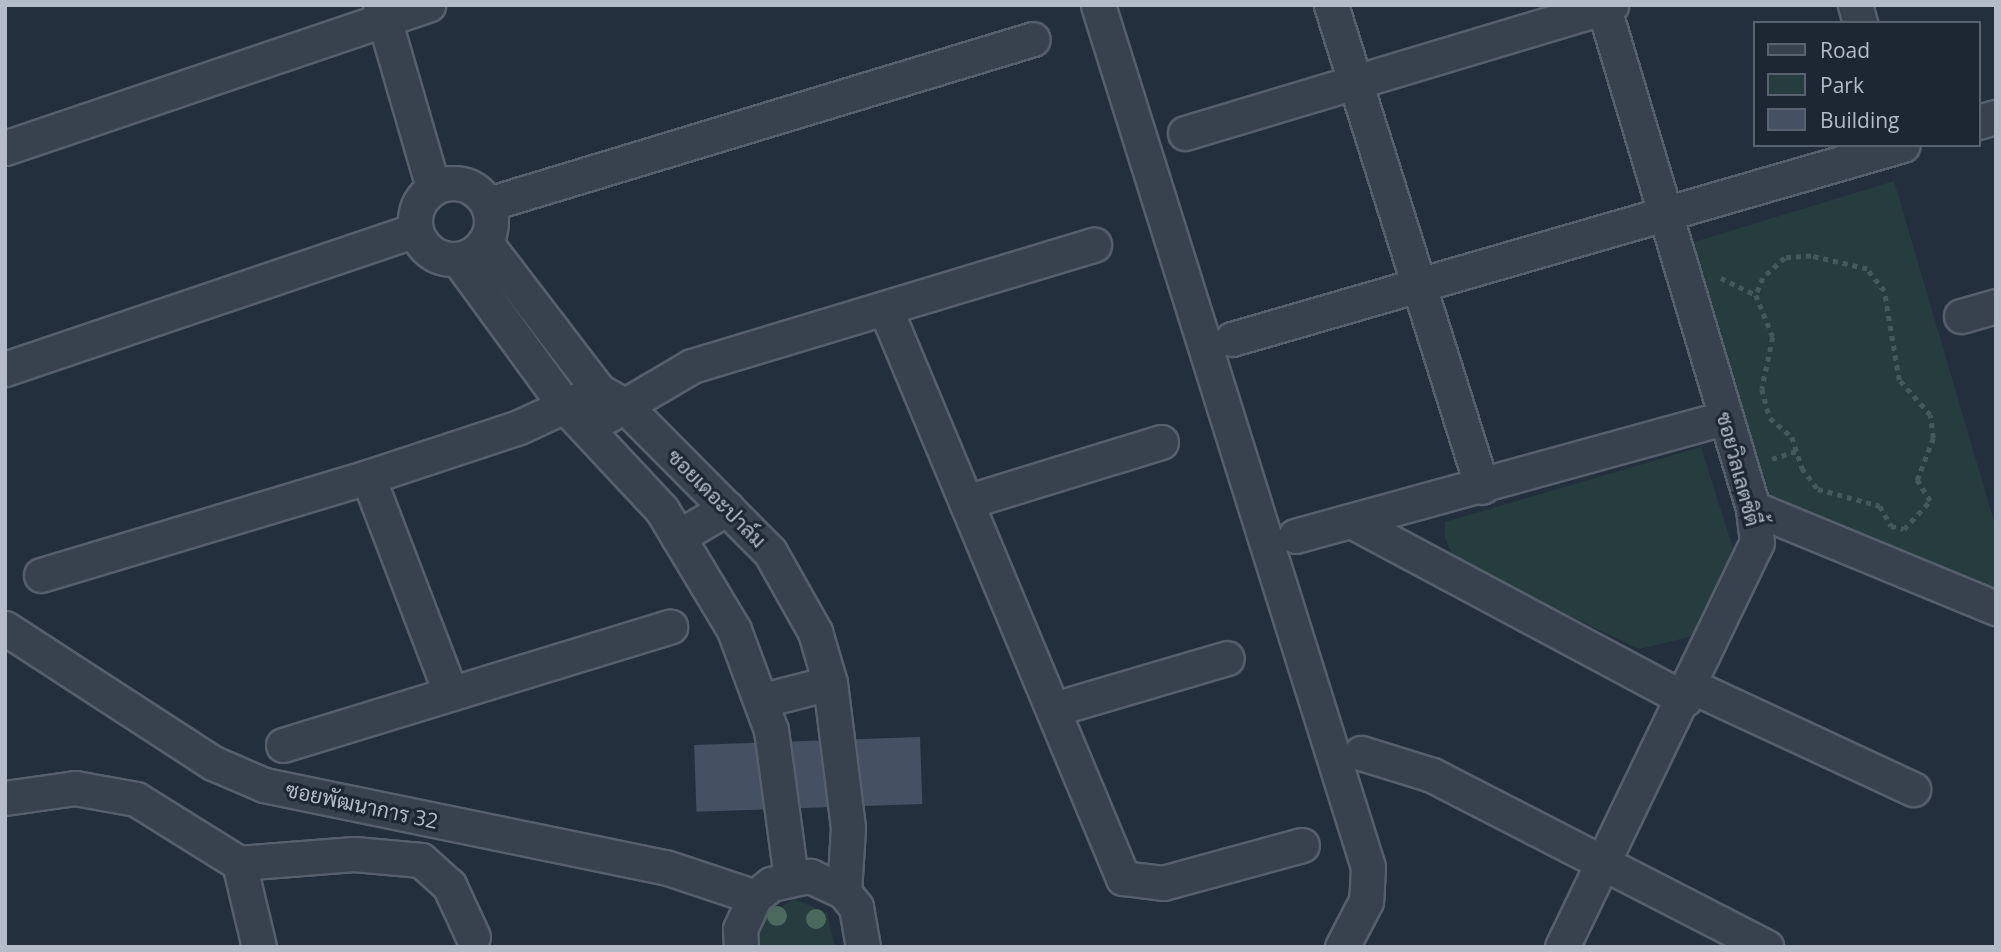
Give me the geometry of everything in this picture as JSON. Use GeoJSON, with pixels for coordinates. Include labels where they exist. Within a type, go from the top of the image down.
{"type":"FeatureCollection","features":[{"type":"Feature","properties":{"kind":"street"},"geometry":{"type":"LineString","coordinates":[[5,148],[383,12],[428,5]]}},
{"type":"Feature","properties":{"kind":"street"},"geometry":{"type":"LineString","coordinates":[[1098,5],[1368,867],[1366,901],[1342,947]]}},
{"type":"Feature","properties":{"kind":"street"},"geometry":{"type":"LineString","coordinates":[[1331,5],[1482,487]]}},
{"type":"Feature","properties":{"kind":"street"},"geometry":{"type":"LineString","coordinates":[[1185,133],[1606,6]]}},
{"type":"Feature","properties":{"kind":"street","name":"ซอยวิลเลตซิตี้"},"geometry":{"type":"LineString","coordinates":[[1562,947],[1751,564],[1757,542],[1754,508],[1606,6]]}},
{"type":"Feature","properties":{"kind":"street"},"geometry":{"type":"LineString","coordinates":[[383,12],[433,188]]}},
{"type":"Feature","properties":{"kind":"street"},"geometry":{"type":"LineString","coordinates":[[488,204],[1033,39]]}},
{"type":"Feature","properties":{"kind":"street"},"geometry":{"type":"LineString","coordinates":[[1231,339],[1666,216],[1892,147]]}},
{"type":"Feature","properties":{"kind":"street"},"geometry":{"type":"LineString","coordinates":[[472,251],[427,249],[415,230],[417,206],[433,188],[457,183],[488,204]]}},
{"type":"Feature","properties":{"kind":"street"},"geometry":{"type":"LineString","coordinates":[[472,251],[488,204]]}},
{"type":"Feature","properties":{"kind":"street"},"geometry":{"type":"LineString","coordinates":[[5,369],[415,230]]}},
{"type":"Feature","properties":{"kind":"street"},"geometry":{"type":"LineString","coordinates":[[41,575],[576,417],[612,398],[692,366],[1094,245]]}},
{"type":"Feature","properties":{"kind":"street"},"geometry":{"type":"LineString","coordinates":[[472,251],[576,417],[662,510],[734,630],[763,701],[791,877]]}},
{"type":"Feature","properties":{"kind":"street","name":"ซอยเดอะปาล์ม"},"geometry":{"type":"LineString","coordinates":[[472,251],[612,398],[770,552],[815,632],[830,683],[848,828],[844,892]]}},
{"type":"Feature","properties":{"kind":"street"},"geometry":{"type":"LineString","coordinates":[[1961,316],[1996,306]]}},
{"type":"Feature","properties":{"kind":"street"},"geometry":{"type":"LineString","coordinates":[[885,308],[1123,878],[1163,883],[1302,845]]}},
{"type":"Feature","properties":{"kind":"street"},"geometry":{"type":"LineString","coordinates":[[1295,536],[1355,523],[1726,416]]}},
{"type":"Feature","properties":{"kind":"street"},"geometry":{"type":"LineString","coordinates":[[966,502],[1161,442]]}},
{"type":"Feature","properties":{"kind":"street"},"geometry":{"type":"LineString","coordinates":[[368,477],[450,692]]}},
{"type":"Feature","properties":{"kind":"street"},"geometry":{"type":"LineString","coordinates":[[678,537],[727,508]]}},
{"type":"Feature","properties":{"kind":"street"},"geometry":{"type":"LineString","coordinates":[[1754,508],[1996,607]]}},
{"type":"Feature","properties":{"kind":"street"},"geometry":{"type":"LineString","coordinates":[[1355,523],[1688,693],[1913,789]]}},
{"type":"Feature","properties":{"kind":"street"},"geometry":{"type":"LineString","coordinates":[[283,744],[670,627]]}},
{"type":"Feature","properties":{"kind":"street","name":"ซอยพัฒนาการ 32"},"geometry":{"type":"LineString","coordinates":[[5,628],[213,763],[264,785],[665,867],[755,897]]}},
{"type":"Feature","properties":{"kind":"street"},"geometry":{"type":"LineString","coordinates":[[1054,709],[1227,658]]}},
{"type":"Feature","properties":{"kind":"street"},"geometry":{"type":"LineString","coordinates":[[763,701],[830,683]]}},
{"type":"Feature","properties":{"kind":"street"},"geometry":{"type":"LineString","coordinates":[[1361,753],[1432,775],[1601,867],[1766,947]]}},
{"type":"Feature","properties":{"kind":"street"},"geometry":{"type":"LineString","coordinates":[[5,772],[21,795],[75,788],[124,794],[239,863],[354,854],[421,860],[449,885],[473,937]]}},
{"type":"Feature","properties":{"kind":"street"},"geometry":{"type":"LineString","coordinates":[[239,863],[258,947]]}},
{"type":"Feature","properties":{"kind":"street"},"geometry":{"type":"LineString","coordinates":[[741,947],[740,929],[755,897],[791,877],[828,881],[844,892],[863,925],[869,946]]}},
{"type":"Feature","properties":{"kind":"path"},"geometry":{"type":"LineString","coordinates":[[1676,250],[1756,295],[1773,337],[1762,389],[1770,418],[1792,437],[1818,489],[1880,506],[1891,526],[1904,529],[1930,500],[1917,480],[1933,438],[1930,415],[1899,380],[1884,291],[1867,269],[1811,256],[1785,258],[1763,278],[1756,295]]}},
{"type":"Feature","properties":{"kind":"green space"},"geometry":{"type":"Polygon","coordinates":[[[1894,181],[1996,528],[1996,594],[1761,499],[1678,247],[1894,181]]]}},
{"type":"Feature","properties":{"kind":"green space"},"geometry":{"type":"Polygon","coordinates":[[[1701,447],[1735,555],[1694,636],[1639,649],[1454,560],[1445,538],[1445,522],[1701,447]]]}},
{"type":"Feature","properties":{"kind":"green space"},"geometry":{"type":"Polygon","coordinates":[[[794,899],[827,913],[835,947],[758,947],[762,920],[794,899]]]}},
{"type":"Feature","properties":{"kind":"building"},"geometry":{"type":"Polygon","coordinates":[[[920,737],[922,804],[696,812],[694,745],[920,737]]]}}]}
